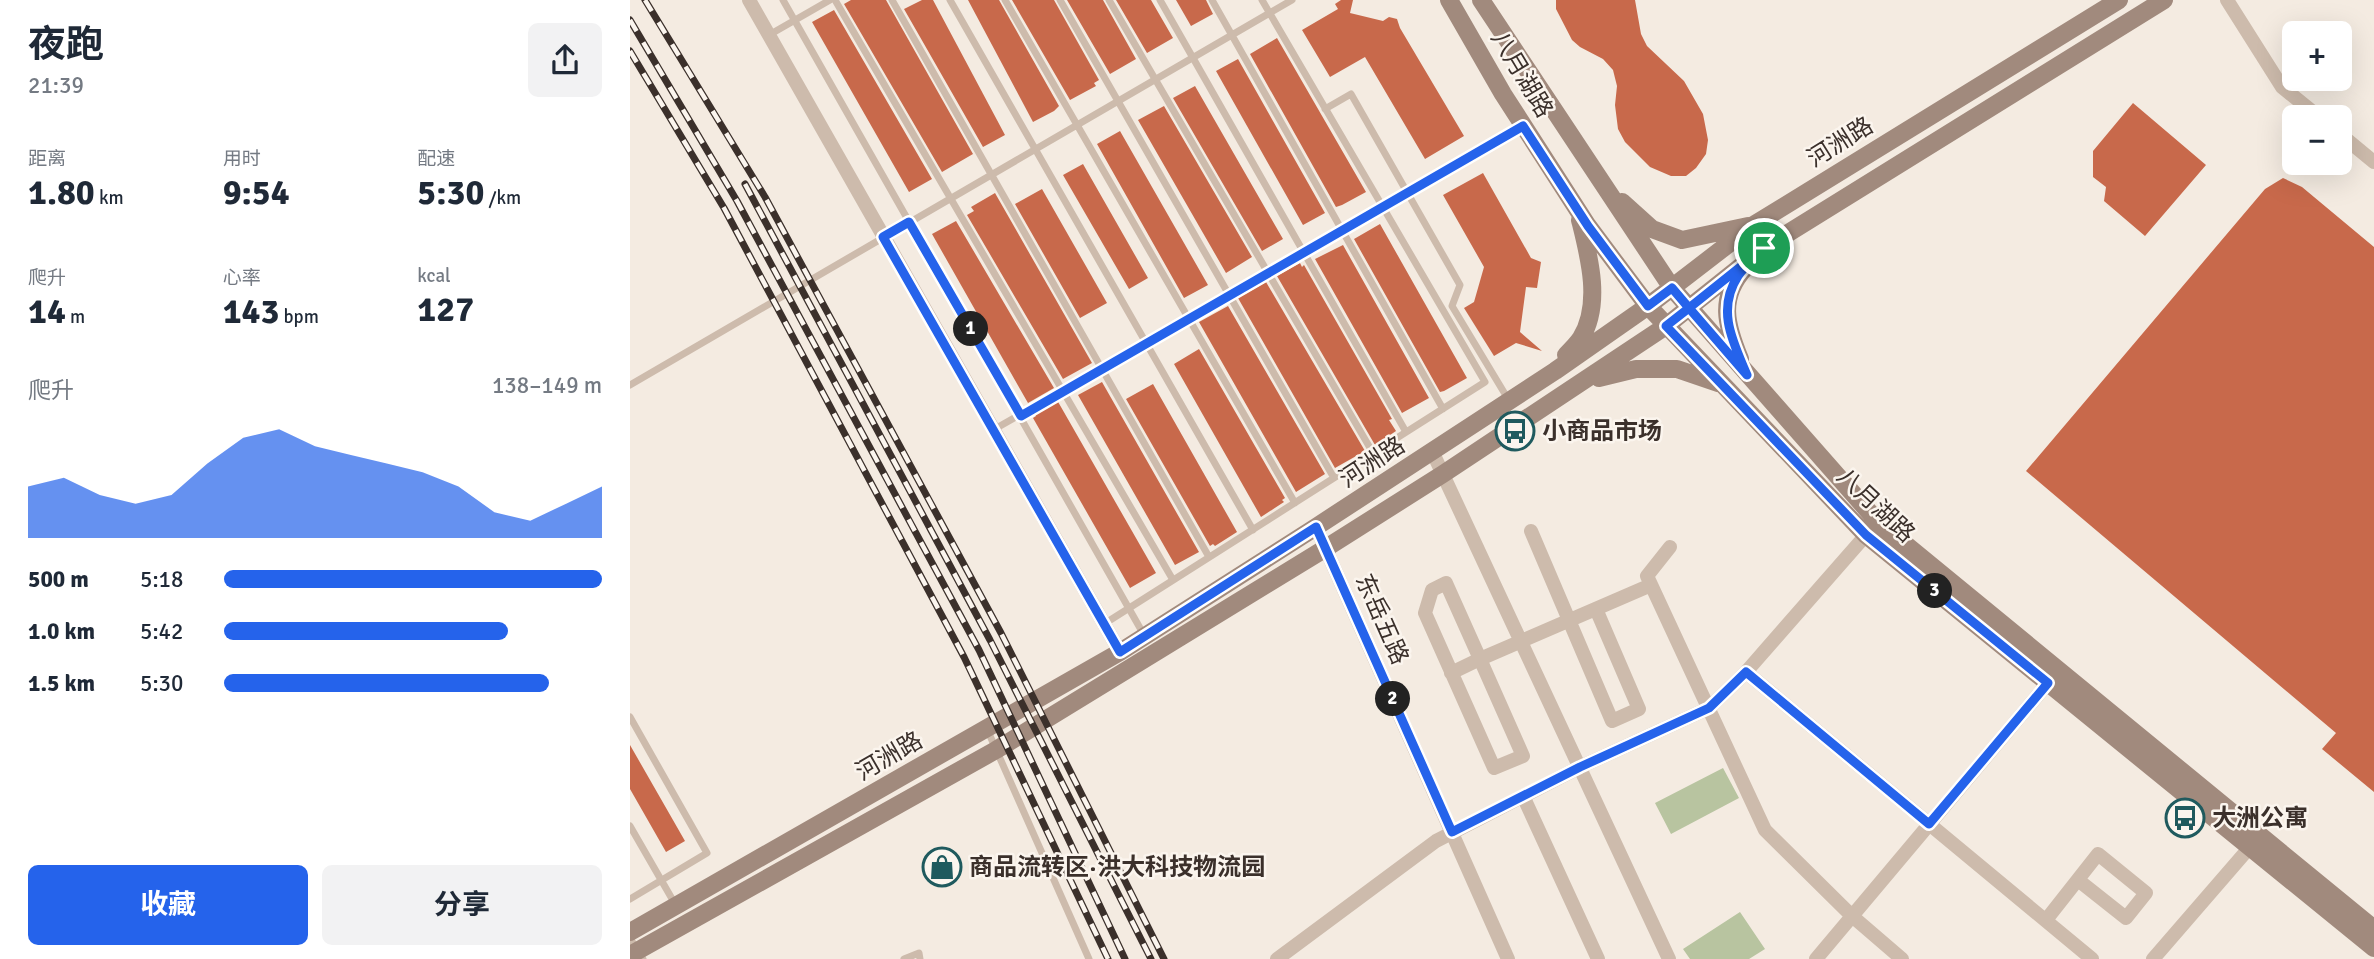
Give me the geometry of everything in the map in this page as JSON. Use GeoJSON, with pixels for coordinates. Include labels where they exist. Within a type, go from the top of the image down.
{"type":"FeatureCollection","features":[{"type":"Feature","properties":{"kind":"main road","name":"八月湖路"},"geometry":{"type":"LineString","coordinates":[[1449,0],[1523,126],[1577,210],[1648,306],[1866,535],[2374,948]]}},
{"type":"Feature","properties":{"kind":"main road","name":"八月湖路"},"geometry":{"type":"LineString","coordinates":[[1481,0],[1672,288],[1878,522],[2374,929]]}},
{"type":"Feature","properties":{"kind":"main road","name":"河洲路"},"geometry":{"type":"LineString","coordinates":[[630,932],[1120,652],[1509,401],[1648,306],[1752,226],[2119,0]]}},
{"type":"Feature","properties":{"kind":"main road"},"geometry":{"type":"LineString","coordinates":[[635,950],[996,750],[1326,548],[1666,326],[1764,248],[2164,0]]}},
{"type":"Feature","properties":{"kind":"main road"},"geometry":{"type":"LineString","coordinates":[[1602,185],[1652,229],[1682,240],[1752,226]]}},
{"type":"Feature","properties":{"kind":"main road"},"geometry":{"type":"LineString","coordinates":[[1546,376],[1581,338],[1592,304],[1589,257],[1577,210]]}},
{"type":"Feature","properties":{"kind":"main road"},"geometry":{"type":"LineString","coordinates":[[1747,375],[1729,331],[1726,308],[1737,277],[1764,248]]}},
{"type":"Feature","properties":{"kind":"main road"},"geometry":{"type":"LineString","coordinates":[[1573,388],[1610,373],[1636,369],[1677,369],[1721,384]]}},
{"type":"Feature","properties":{"kind":"street"},"geometry":{"type":"LineString","coordinates":[[749,0],[1120,652]]}},
{"type":"Feature","properties":{"kind":"street"},"geometry":{"type":"LineString","coordinates":[[2227,0],[2282,87],[2304,105]]}},
{"type":"Feature","properties":{"kind":"street"},"geometry":{"type":"LineString","coordinates":[[2352,144],[2374,162]]}},
{"type":"Feature","properties":{"kind":"street"},"geometry":{"type":"LineString","coordinates":[[1432,451],[1669,959]]}},
{"type":"Feature","properties":{"kind":"street","name":"东岳五路"},"geometry":{"type":"LineString","coordinates":[[1316,527],[1508,959]]}},
{"type":"Feature","properties":{"kind":"street"},"geometry":{"type":"LineString","coordinates":[[1531,531],[1612,721],[1639,709],[1596,609]]}},
{"type":"Feature","properties":{"kind":"street"},"geometry":{"type":"LineString","coordinates":[[1277,959],[1436,841],[1580,767],[1709,708],[1746,672],[1866,535]]}},
{"type":"Feature","properties":{"kind":"street"},"geometry":{"type":"LineString","coordinates":[[1670,547],[1647,576],[1765,830],[1852,916],[1902,959]]}},
{"type":"Feature","properties":{"kind":"street"},"geometry":{"type":"LineString","coordinates":[[1446,583],[1480,659],[1523,756],[1494,768],[1425,613],[1432,590],[1446,583]]}},
{"type":"Feature","properties":{"kind":"street"},"geometry":{"type":"LineString","coordinates":[[1451,673],[1651,585]]}},
{"type":"Feature","properties":{"kind":"street"},"geometry":{"type":"LineString","coordinates":[[1746,672],[2092,959]]}},
{"type":"Feature","properties":{"kind":"street"},"geometry":{"type":"LineString","coordinates":[[1816,959],[2048,683]]}},
{"type":"Feature","properties":{"kind":"street"},"geometry":{"type":"LineString","coordinates":[[1523,796],[1598,959]]}},
{"type":"Feature","properties":{"kind":"street"},"geometry":{"type":"LineString","coordinates":[[2152,959],[2250,847]]}},
{"type":"Feature","properties":{"kind":"street"},"geometry":{"type":"LineString","coordinates":[[2046,920],[2098,854],[2146,893],[2126,918],[2078,880]]}},
{"type":"Feature","properties":{"kind":"lane"},"geometry":{"type":"LineString","coordinates":[[783,0],[1145,636]]}},
{"type":"Feature","properties":{"kind":"lane"},"geometry":{"type":"LineString","coordinates":[[769,35],[832,0],[1173,580]]}},
{"type":"Feature","properties":{"kind":"lane"},"geometry":{"type":"LineString","coordinates":[[892,0],[1209,557]]}},
{"type":"Feature","properties":{"kind":"lane"},"geometry":{"type":"LineString","coordinates":[[950,0],[1253,530]]}},
{"type":"Feature","properties":{"kind":"lane"},"geometry":{"type":"LineString","coordinates":[[1005,0],[1295,503]]}},
{"type":"Feature","properties":{"kind":"lane"},"geometry":{"type":"LineString","coordinates":[[1060,0],[1335,478]]}},
{"type":"Feature","properties":{"kind":"lane"},"geometry":{"type":"LineString","coordinates":[[1110,0],[1373,453]]}},
{"type":"Feature","properties":{"kind":"lane"},"geometry":{"type":"LineString","coordinates":[[1160,0],[1406,432]]}},
{"type":"Feature","properties":{"kind":"lane"},"geometry":{"type":"LineString","coordinates":[[1212,0],[1443,409]]}},
{"type":"Feature","properties":{"kind":"lane"},"geometry":{"type":"LineString","coordinates":[[1104,624],[1485,382],[1263,0]]}},
{"type":"Feature","properties":{"kind":"lane"},"geometry":{"type":"LineString","coordinates":[[630,384],[1292,0]]}},
{"type":"Feature","properties":{"kind":"lane"},"geometry":{"type":"LineString","coordinates":[[1325,109],[1350,94],[1460,285],[1452,306],[1509,401]]}},
{"type":"Feature","properties":{"kind":"lane"},"geometry":{"type":"LineString","coordinates":[[993,430],[1523,126]]}},
{"type":"Feature","properties":{"kind":"lane"},"geometry":{"type":"LineString","coordinates":[[630,717],[707,853],[630,899]]}},
{"type":"Feature","properties":{"kind":"lane"},"geometry":{"type":"LineString","coordinates":[[987,729],[1089,959]]}},
{"type":"Feature","properties":{"kind":"lane"},"geometry":{"type":"LineString","coordinates":[[630,825],[676,906]]}},
{"type":"Feature","properties":{"kind":"lane"},"geometry":{"type":"LineString","coordinates":[[904,959],[919,953],[920,959]]}},
{"type":"Feature","properties":{"kind":"green space"},"geometry":{"type":"Polygon","coordinates":[[[1723,768],[1739,798],[1671,834],[1655,803],[1723,768]]]}},
{"type":"Feature","properties":{"kind":"green space"},"geometry":{"type":"Polygon","coordinates":[[[1740,912],[1765,949],[1749,959],[1690,959],[1683,949],[1740,912]]]}},
{"type":"Feature","properties":{"kind":"building"},"geometry":{"type":"Polygon","coordinates":[[[851,0],[886,0],[973,154],[942,172],[844,4],[851,0]]]}},
{"type":"Feature","properties":{"kind":"building"},"geometry":{"type":"Polygon","coordinates":[[[922,0],[933,0],[1005,135],[983,147],[904,9],[922,0]]]}},
{"type":"Feature","properties":{"kind":"building"},"geometry":{"type":"Polygon","coordinates":[[[968,0],[999,0],[1059,106],[1054,111],[1033,122],[968,0]]]}},
{"type":"Feature","properties":{"kind":"building"},"geometry":{"type":"Polygon","coordinates":[[[1012,0],[1054,0],[1099,80],[1094,83],[1096,86],[1070,100],[1012,0]]]}},
{"type":"Feature","properties":{"kind":"building"},"geometry":{"type":"Polygon","coordinates":[[[1067,0],[1103,0],[1136,59],[1110,74],[1067,0]]]}},
{"type":"Feature","properties":{"kind":"building"},"geometry":{"type":"Polygon","coordinates":[[[1116,0],[1151,0],[1173,38],[1147,53],[1116,0]]]}},
{"type":"Feature","properties":{"kind":"building"},"geometry":{"type":"Polygon","coordinates":[[[1176,0],[1206,0],[1213,14],[1191,26],[1176,0]]]}},
{"type":"Feature","properties":{"kind":"building"},"geometry":{"type":"Polygon","coordinates":[[[1341,0],[1353,0],[1350,13],[1383,21],[1389,17],[1397,19],[1464,136],[1425,159],[1365,57],[1330,77],[1302,30],[1338,9],[1335,4],[1341,0]]]}},
{"type":"Feature","properties":{"kind":"building"},"geometry":{"type":"Polygon","coordinates":[[[1556,0],[1635,0],[1641,34],[1647,46],[1684,81],[1703,114],[1708,140],[1706,154],[1686,176],[1671,176],[1650,167],[1625,142],[1618,129],[1615,105],[1617,86],[1613,70],[1603,59],[1572,40],[1556,9],[1556,0]]]}},
{"type":"Feature","properties":{"kind":"building"},"geometry":{"type":"Polygon","coordinates":[[[834,10],[932,179],[909,192],[812,22],[834,10]]]}},
{"type":"Feature","properties":{"kind":"building"},"geometry":{"type":"Polygon","coordinates":[[[1277,38],[1366,192],[1342,205],[1336,207],[1250,54],[1277,38]]]}},
{"type":"Feature","properties":{"kind":"building"},"geometry":{"type":"Polygon","coordinates":[[[1238,59],[1325,213],[1303,225],[1216,71],[1238,59]]]}},
{"type":"Feature","properties":{"kind":"building"},"geometry":{"type":"Polygon","coordinates":[[[1195,86],[1283,239],[1262,251],[1173,98],[1195,86]]]}},
{"type":"Feature","properties":{"kind":"building"},"geometry":{"type":"Polygon","coordinates":[[[2133,103],[2206,165],[2145,236],[2104,201],[2106,187],[2093,177],[2093,151],[2133,103]]]}},
{"type":"Feature","properties":{"kind":"building"},"geometry":{"type":"Polygon","coordinates":[[[1164,106],[1252,257],[1226,273],[1138,120],[1164,106]]]}},
{"type":"Feature","properties":{"kind":"building"},"geometry":{"type":"Polygon","coordinates":[[[1120,131],[1208,285],[1184,298],[1097,144],[1120,131]]]}},
{"type":"Feature","properties":{"kind":"building"},"geometry":{"type":"Polygon","coordinates":[[[1083,164],[1148,278],[1129,289],[1063,175],[1083,164]]]}},
{"type":"Feature","properties":{"kind":"building"},"geometry":{"type":"Polygon","coordinates":[[[1483,173],[1531,258],[1541,262],[1537,288],[1526,287],[1520,332],[1542,351],[1516,343],[1494,356],[1464,308],[1474,302],[1484,267],[1443,195],[1483,173]]]}},
{"type":"Feature","properties":{"kind":"building"},"geometry":{"type":"Polygon","coordinates":[[[2283,178],[2302,187],[2374,247],[2374,792],[2322,749],[2336,733],[2026,471],[2265,189],[2283,178]]]}},
{"type":"Feature","properties":{"kind":"building"},"geometry":{"type":"Polygon","coordinates":[[[1042,189],[1107,303],[1080,318],[1015,204],[1042,189]]]}},
{"type":"Feature","properties":{"kind":"building"},"geometry":{"type":"Polygon","coordinates":[[[995,193],[1092,363],[1063,379],[967,215],[974,211],[971,207],[995,193]]]}},
{"type":"Feature","properties":{"kind":"building"},"geometry":{"type":"Polygon","coordinates":[[[956,221],[1054,388],[1028,403],[932,234],[956,221]]]}},
{"type":"Feature","properties":{"kind":"building"},"geometry":{"type":"Polygon","coordinates":[[[1380,224],[1467,378],[1444,391],[1440,392],[1354,239],[1380,224]]]}},
{"type":"Feature","properties":{"kind":"building"},"geometry":{"type":"Polygon","coordinates":[[[1343,245],[1429,398],[1402,413],[1315,259],[1343,245]]]}},
{"type":"Feature","properties":{"kind":"building"},"geometry":{"type":"Polygon","coordinates":[[[1300,263],[1302,267],[1304,265],[1392,419],[1389,420],[1396,431],[1375,445],[1277,276],[1300,263]]]}},
{"type":"Feature","properties":{"kind":"building"},"geometry":{"type":"Polygon","coordinates":[[[1266,282],[1365,451],[1335,468],[1238,298],[1266,282]]]}},
{"type":"Feature","properties":{"kind":"building"},"geometry":{"type":"Polygon","coordinates":[[[1228,306],[1325,474],[1296,492],[1199,322],[1228,306]]]}},
{"type":"Feature","properties":{"kind":"building"},"geometry":{"type":"Polygon","coordinates":[[[1199,349],[1285,498],[1282,500],[1284,502],[1261,517],[1174,364],[1199,349]]]}},
{"type":"Feature","properties":{"kind":"building"},"geometry":{"type":"Polygon","coordinates":[[[1102,382],[1199,552],[1175,565],[1078,395],[1102,382]]]}},
{"type":"Feature","properties":{"kind":"building"},"geometry":{"type":"Polygon","coordinates":[[[1153,384],[1237,532],[1215,546],[1210,546],[1126,399],[1153,384]]]}},
{"type":"Feature","properties":{"kind":"building"},"geometry":{"type":"Polygon","coordinates":[[[1057,400],[1156,573],[1130,588],[1033,418],[1036,416],[1034,413],[1057,400]]]}},
{"type":"Feature","properties":{"kind":"building"},"geometry":{"type":"Polygon","coordinates":[[[630,745],[685,841],[666,852],[630,789],[630,745]]]}},
{"type":"Feature","properties":{"kind":"railway"},"geometry":{"type":"LineString","coordinates":[[645,0],[765,197],[1001,633],[1164,959]]}},
{"type":"Feature","properties":{"kind":"railway"},"geometry":{"type":"LineString","coordinates":[[630,20],[737,201],[979,650],[1125,959]]}},
{"type":"Feature","properties":{"kind":"railway"},"geometry":{"type":"LineString","coordinates":[[630,51],[724,208],[964,657],[1108,959]]}},
{"type":"Feature","properties":{"kind":"railway"},"geometry":{"type":"LineString","coordinates":[[745,184],[990,640],[1151,959]]}},
{"type":"Feature","properties":{"kind":"place","name":"小商品市场"},"geometry":{"type":"Point","coordinates":[1515,431]}},
{"type":"Feature","properties":{"kind":"place","name":"大洲公寓"},"geometry":{"type":"Point","coordinates":[2185,818]}},
{"type":"Feature","properties":{"kind":"place","name":"商品流转区·洪大科技物流园"},"geometry":{"type":"Point","coordinates":[942,867]}},
{"type":"Feature","properties":{"kind":"route"},"geometry":{"type":"LineString","coordinates":[[1764,248],[1689,308],[1672,288],[1648,306],[1588,226],[1523,126],[1021,416],[909,222],[883,237],[1120,652],[1316,527],[1452,832],[1580,767],[1709,708],[1746,672],[1929,824],[2048,683],[1866,535],[1666,326],[1689,308],[1747,375],[1729,331],[1726,308],[1737,277],[1764,248]]}}]}
